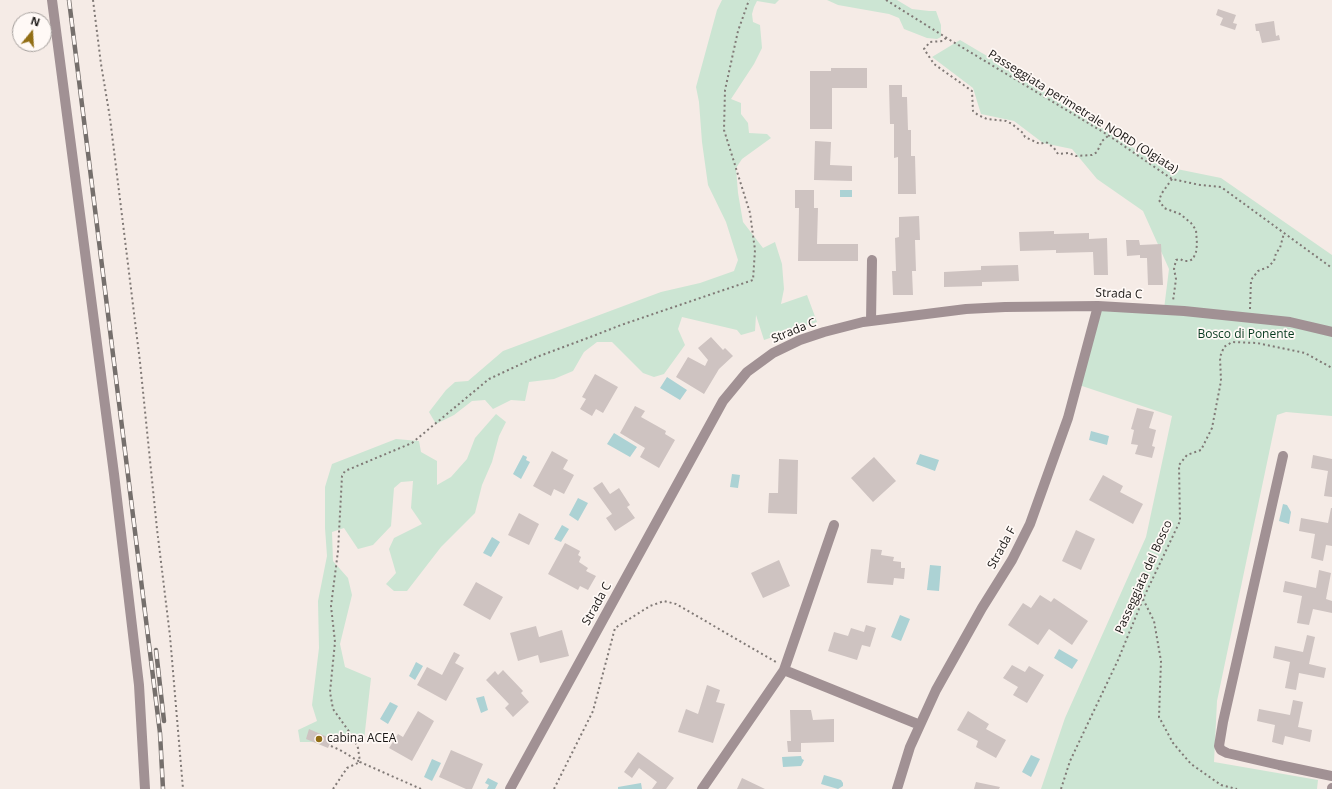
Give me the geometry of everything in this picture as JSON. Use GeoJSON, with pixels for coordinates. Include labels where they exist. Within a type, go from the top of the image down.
{"type":"FeatureCollection","features":[{"type":"Feature","properties":{"kind":"street"},"geometry":{"type":"LineString","coordinates":[[52,0],[114,474],[139,685],[145,789]]}},
{"type":"Feature","properties":{"kind":"street"},"geometry":{"type":"LineString","coordinates":[[871,321],[872,260]]}},
{"type":"Feature","properties":{"kind":"street","name":"Strada C"},"geometry":{"type":"LineString","coordinates":[[510,789],[723,401],[747,372],[759,362],[786,346],[824,332],[871,321],[966,309],[1057,306],[1098,306],[1174,310],[1249,317],[1297,323],[1332,332]]}},
{"type":"Feature","properties":{"kind":"street","name":"Strada F"},"geometry":{"type":"LineString","coordinates":[[897,789],[910,747],[943,676],[1012,560],[1038,505],[1068,418],[1098,306]]}},
{"type":"Feature","properties":{"kind":"street"},"geometry":{"type":"LineString","coordinates":[[1283,456],[1223,722],[1219,746],[1221,750],[1227,753],[1279,766],[1332,776]]}},
{"type":"Feature","properties":{"kind":"street"},"geometry":{"type":"LineString","coordinates":[[702,789],[784,670],[834,525]]}},
{"type":"Feature","properties":{"kind":"street"},"geometry":{"type":"LineString","coordinates":[[784,670],[920,725]]}},
{"type":"Feature","properties":{"kind":"path"},"geometry":{"type":"LineString","coordinates":[[93,0],[111,126],[140,362],[157,529],[170,636],[183,789]]}},
{"type":"Feature","properties":{"kind":"path"},"geometry":{"type":"LineString","coordinates":[[360,762],[358,748],[353,738],[333,709],[330,692],[335,642],[331,606],[338,551],[342,476],[345,471],[412,443],[490,379],[534,358],[621,325],[753,280],[754,250],[750,213],[724,130],[725,90],[738,31],[749,0]]}},
{"type":"Feature","properties":{"kind":"path","name":"Passeggiata perimetrale NORD (Olgiata)"},"geometry":{"type":"LineString","coordinates":[[886,0],[1108,136],[1172,180],[1221,187],[1332,268]]}},
{"type":"Feature","properties":{"kind":"path"},"geometry":{"type":"LineString","coordinates":[[946,38],[943,41],[930,42],[924,48],[934,64],[972,91],[973,111],[978,115],[987,120],[1006,121],[1023,133],[1025,137],[1040,144],[1046,142],[1054,148],[1058,154],[1080,156],[1092,155],[1097,152],[1102,141],[1108,136]]}},
{"type":"Feature","properties":{"kind":"path"},"geometry":{"type":"LineString","coordinates":[[1172,180],[1162,193],[1159,200],[1164,208],[1180,214],[1191,223],[1196,230],[1197,244],[1193,259],[1189,261],[1180,259],[1176,260],[1174,269],[1176,279],[1173,300],[1174,310]]}},
{"type":"Feature","properties":{"kind":"path"},"geometry":{"type":"LineString","coordinates":[[1249,317],[1251,280],[1258,271],[1268,267],[1274,261],[1276,253],[1280,248],[1284,233]]}},
{"type":"Feature","properties":{"kind":"path","name":"Passeggiata del Bosco"},"geometry":{"type":"LineString","coordinates":[[1062,789],[1070,761],[1118,660],[1143,599],[1180,521],[1180,465],[1186,455],[1201,450],[1212,428],[1221,381],[1220,357],[1224,347],[1232,342],[1257,343],[1305,353],[1332,368]]}},
{"type":"Feature","properties":{"kind":"path"},"geometry":{"type":"LineString","coordinates":[[1143,599],[1154,621],[1161,661],[1160,717],[1173,743],[1191,764],[1221,785],[1237,789]]}},
{"type":"Feature","properties":{"kind":"path"},"geometry":{"type":"LineString","coordinates":[[554,789],[593,711],[615,628],[650,606],[664,601],[676,604],[776,661],[784,670]]}},
{"type":"Feature","properties":{"kind":"path"},"geometry":{"type":"LineString","coordinates":[[331,746],[360,762],[421,789]]}},
{"type":"Feature","properties":{"kind":"path"},"geometry":{"type":"LineString","coordinates":[[333,789],[347,768],[360,762]]}},
{"type":"Feature","properties":{"kind":"green space"},"geometry":{"type":"Polygon","coordinates":[[[722,0],[779,0],[775,4],[757,1],[754,7],[752,14],[753,22],[760,25],[762,48],[754,64],[731,99],[741,103],[741,114],[748,123],[749,133],[767,134],[771,138],[742,159],[736,168],[738,193],[743,222],[763,248],[775,242],[782,264],[784,289],[781,304],[807,295],[817,322],[764,340],[756,315],[755,331],[741,335],[737,330],[682,317],[678,329],[685,345],[664,374],[654,377],[643,373],[612,342],[597,342],[584,352],[573,371],[554,379],[529,382],[525,401],[511,400],[493,409],[485,400],[472,401],[454,415],[436,424],[429,412],[446,390],[455,382],[468,381],[503,351],[661,292],[700,283],[734,271],[738,260],[726,222],[708,185],[696,87],[717,10],[722,0]]]}},
{"type":"Feature","properties":{"kind":"green space"},"geometry":{"type":"Polygon","coordinates":[[[827,0],[897,0],[912,9],[936,11],[941,25],[941,37],[937,39],[927,38],[904,29],[899,18],[889,14],[838,5],[827,0]]]}},
{"type":"Feature","properties":{"kind":"green space","name":"Bosco di Ponente"},"geometry":{"type":"Polygon","coordinates":[[[960,40],[1004,66],[1162,166],[1221,178],[1332,255],[1332,416],[1286,412],[1277,415],[1217,701],[1214,762],[1318,780],[1317,789],[1041,789],[1065,718],[1146,537],[1172,416],[1079,385],[1098,306],[1164,309],[1169,269],[1143,211],[1097,179],[1072,149],[1043,143],[1014,121],[981,114],[973,88],[932,57],[960,40]]]}},
{"type":"Feature","properties":{"kind":"green space"},"geometry":{"type":"Polygon","coordinates":[[[496,414],[506,422],[499,436],[492,462],[482,485],[475,513],[441,547],[407,591],[394,591],[386,584],[396,573],[389,549],[394,538],[422,524],[411,508],[413,481],[401,482],[394,488],[391,526],[373,545],[358,549],[344,528],[332,532],[333,561],[348,578],[352,595],[340,644],[345,667],[371,678],[364,740],[325,740],[300,742],[298,730],[317,721],[312,705],[319,648],[318,601],[327,556],[325,487],[332,464],[396,439],[419,441],[421,452],[437,461],[437,485],[451,477],[467,459],[475,438],[496,414]]]}},
{"type":"Feature","properties":{"kind":"water"},"geometry":{"type":"Polygon","coordinates":[[[840,190],[852,190],[852,197],[840,197],[840,190]]]}},
{"type":"Feature","properties":{"kind":"water"},"geometry":{"type":"Polygon","coordinates":[[[667,377],[687,390],[680,400],[660,388],[667,377]]]}},
{"type":"Feature","properties":{"kind":"water"},"geometry":{"type":"Polygon","coordinates":[[[1091,431],[1109,436],[1107,445],[1089,440],[1091,431]]]}},
{"type":"Feature","properties":{"kind":"water"},"geometry":{"type":"Polygon","coordinates":[[[614,433],[637,447],[630,457],[607,444],[614,433]]]}},
{"type":"Feature","properties":{"kind":"water"},"geometry":{"type":"Polygon","coordinates":[[[920,454],[939,460],[935,471],[916,464],[920,454]]]}},
{"type":"Feature","properties":{"kind":"water"},"geometry":{"type":"Polygon","coordinates":[[[523,455],[527,457],[526,460],[530,462],[521,479],[513,474],[523,455]]]}},
{"type":"Feature","properties":{"kind":"water"},"geometry":{"type":"Polygon","coordinates":[[[732,474],[740,475],[738,488],[730,487],[732,474]]]}},
{"type":"Feature","properties":{"kind":"water"},"geometry":{"type":"Polygon","coordinates":[[[578,498],[588,503],[578,521],[569,515],[578,498]]]}},
{"type":"Feature","properties":{"kind":"water"},"geometry":{"type":"Polygon","coordinates":[[[1283,504],[1287,505],[1291,512],[1289,524],[1279,521],[1283,504]]]}},
{"type":"Feature","properties":{"kind":"water"},"geometry":{"type":"Polygon","coordinates":[[[562,525],[569,529],[561,542],[554,539],[562,525]]]}},
{"type":"Feature","properties":{"kind":"water"},"geometry":{"type":"Polygon","coordinates":[[[492,537],[500,542],[491,557],[483,553],[492,537]]]}},
{"type":"Feature","properties":{"kind":"water"},"geometry":{"type":"Polygon","coordinates":[[[930,565],[941,566],[939,591],[927,590],[930,565]]]}},
{"type":"Feature","properties":{"kind":"water"},"geometry":{"type":"Polygon","coordinates":[[[900,615],[910,619],[901,641],[891,637],[900,615]]]}},
{"type":"Feature","properties":{"kind":"water"},"geometry":{"type":"Polygon","coordinates":[[[1059,649],[1078,660],[1072,669],[1054,658],[1059,649]]]}},
{"type":"Feature","properties":{"kind":"water"},"geometry":{"type":"Polygon","coordinates":[[[416,662],[423,666],[415,680],[409,676],[416,662]]]}},
{"type":"Feature","properties":{"kind":"water"},"geometry":{"type":"Polygon","coordinates":[[[484,696],[488,710],[481,713],[476,698],[484,696]]]}},
{"type":"Feature","properties":{"kind":"water"},"geometry":{"type":"Polygon","coordinates":[[[390,702],[398,706],[388,724],[380,719],[390,702]]]}},
{"type":"Feature","properties":{"kind":"water"},"geometry":{"type":"Polygon","coordinates":[[[1031,755],[1040,759],[1031,777],[1022,772],[1031,755]]]}},
{"type":"Feature","properties":{"kind":"water"},"geometry":{"type":"Polygon","coordinates":[[[801,756],[804,760],[801,766],[783,767],[782,757],[801,756]]]}},
{"type":"Feature","properties":{"kind":"water"},"geometry":{"type":"Polygon","coordinates":[[[432,759],[441,763],[432,781],[424,777],[432,759]]]}},
{"type":"Feature","properties":{"kind":"water"},"geometry":{"type":"Polygon","coordinates":[[[824,775],[841,780],[843,786],[838,789],[821,784],[824,775]]]}},
{"type":"Feature","properties":{"kind":"water"},"geometry":{"type":"Polygon","coordinates":[[[488,778],[498,783],[495,789],[487,789],[489,785],[485,783],[488,778]]]}},
{"type":"Feature","properties":{"kind":"water"},"geometry":{"type":"Polygon","coordinates":[[[641,783],[642,789],[618,789],[618,787],[641,783]]]}},
{"type":"Feature","properties":{"kind":"building"},"geometry":{"type":"Polygon","coordinates":[[[1218,9],[1236,15],[1233,23],[1237,24],[1235,30],[1220,25],[1223,18],[1216,15],[1218,9]]]}},
{"type":"Feature","properties":{"kind":"building"},"geometry":{"type":"Polygon","coordinates":[[[1274,21],[1276,36],[1279,35],[1280,40],[1262,43],[1259,31],[1256,31],[1255,24],[1274,21]]]}},
{"type":"Feature","properties":{"kind":"building"},"geometry":{"type":"Polygon","coordinates":[[[831,68],[867,68],[867,88],[832,88],[832,129],[810,129],[810,71],[831,71],[831,68]]]}},
{"type":"Feature","properties":{"kind":"building"},"geometry":{"type":"Polygon","coordinates":[[[889,85],[902,85],[902,97],[907,97],[908,130],[911,130],[911,156],[915,156],[916,194],[898,194],[898,157],[894,158],[894,124],[890,124],[889,85]]]}},
{"type":"Feature","properties":{"kind":"building"},"geometry":{"type":"Polygon","coordinates":[[[815,141],[831,142],[830,165],[852,166],[852,181],[814,180],[815,141]]]}},
{"type":"Feature","properties":{"kind":"building"},"geometry":{"type":"Polygon","coordinates":[[[795,190],[814,190],[814,208],[818,208],[817,244],[858,244],[858,261],[798,261],[799,208],[795,208],[795,190]]]}},
{"type":"Feature","properties":{"kind":"building"},"geometry":{"type":"Polygon","coordinates":[[[919,216],[920,240],[915,240],[916,271],[912,271],[913,295],[893,295],[892,271],[896,271],[895,238],[899,237],[899,217],[919,216]]]}},
{"type":"Feature","properties":{"kind":"building"},"geometry":{"type":"Polygon","coordinates":[[[1054,231],[1054,234],[1089,233],[1089,239],[1107,238],[1108,275],[1094,275],[1093,252],[1056,253],[1056,250],[1020,251],[1019,232],[1054,231]]]}},
{"type":"Feature","properties":{"kind":"building"},"geometry":{"type":"Polygon","coordinates":[[[1126,240],[1139,240],[1140,245],[1161,244],[1163,285],[1148,285],[1147,258],[1140,258],[1140,255],[1127,256],[1126,240]]]}},
{"type":"Feature","properties":{"kind":"building"},"geometry":{"type":"Polygon","coordinates":[[[1018,265],[1019,281],[982,282],[982,286],[944,287],[944,272],[981,270],[981,266],[1018,265]]]}},
{"type":"Feature","properties":{"kind":"building"},"geometry":{"type":"Polygon","coordinates":[[[711,337],[723,350],[725,348],[733,356],[719,369],[704,394],[676,377],[688,357],[705,366],[708,360],[698,348],[711,337]]]}},
{"type":"Feature","properties":{"kind":"building"},"geometry":{"type":"Polygon","coordinates":[[[595,374],[618,387],[603,413],[596,409],[592,416],[580,409],[586,399],[582,397],[595,374]]]}},
{"type":"Feature","properties":{"kind":"building"},"geometry":{"type":"Polygon","coordinates":[[[635,406],[645,411],[641,417],[666,431],[665,434],[675,440],[659,468],[640,457],[645,448],[620,433],[635,406]]]}},
{"type":"Feature","properties":{"kind":"building"},"geometry":{"type":"Polygon","coordinates":[[[1137,408],[1154,412],[1149,428],[1156,430],[1152,446],[1155,447],[1152,458],[1135,454],[1138,445],[1131,444],[1134,430],[1131,429],[1137,408]]]}},
{"type":"Feature","properties":{"kind":"building"},"geometry":{"type":"Polygon","coordinates":[[[552,451],[568,460],[563,469],[574,475],[564,494],[554,489],[551,496],[533,486],[552,451]]]}},
{"type":"Feature","properties":{"kind":"building"},"geometry":{"type":"Polygon","coordinates":[[[1313,455],[1332,459],[1332,497],[1324,496],[1328,471],[1311,468],[1313,455]]]}},
{"type":"Feature","properties":{"kind":"building"},"geometry":{"type":"Polygon","coordinates":[[[874,457],[896,481],[873,502],[851,478],[874,457]]]}},
{"type":"Feature","properties":{"kind":"building"},"geometry":{"type":"Polygon","coordinates":[[[779,459],[798,460],[797,514],[768,513],[769,493],[778,493],[779,459]]]}},
{"type":"Feature","properties":{"kind":"building"},"geometry":{"type":"Polygon","coordinates":[[[1103,475],[1123,486],[1120,492],[1143,504],[1133,524],[1089,500],[1103,475]]]}},
{"type":"Feature","properties":{"kind":"building"},"geometry":{"type":"Polygon","coordinates":[[[602,482],[610,494],[619,488],[630,505],[627,507],[635,518],[615,531],[606,518],[612,514],[593,488],[602,482]]]}},
{"type":"Feature","properties":{"kind":"building"},"geometry":{"type":"Polygon","coordinates":[[[1331,508],[1332,546],[1326,545],[1323,561],[1311,558],[1315,534],[1299,531],[1301,518],[1328,523],[1331,508]]]}},
{"type":"Feature","properties":{"kind":"building"},"geometry":{"type":"Polygon","coordinates":[[[519,513],[539,524],[529,545],[508,535],[519,513]]]}},
{"type":"Feature","properties":{"kind":"building"},"geometry":{"type":"Polygon","coordinates":[[[1076,530],[1095,539],[1081,570],[1062,561],[1076,530]]]}},
{"type":"Feature","properties":{"kind":"building"},"geometry":{"type":"Polygon","coordinates":[[[565,543],[580,551],[578,555],[581,557],[579,562],[588,568],[586,571],[596,576],[588,590],[580,586],[578,590],[548,574],[565,543]]]}},
{"type":"Feature","properties":{"kind":"building"},"geometry":{"type":"Polygon","coordinates":[[[871,549],[882,550],[881,555],[894,557],[893,561],[901,562],[901,568],[905,568],[904,579],[894,578],[893,585],[867,583],[871,549]]]}},
{"type":"Feature","properties":{"kind":"building"},"geometry":{"type":"Polygon","coordinates":[[[779,560],[790,586],[763,598],[751,573],[779,560]]]}},
{"type":"Feature","properties":{"kind":"building"},"geometry":{"type":"Polygon","coordinates":[[[1319,570],[1331,573],[1326,599],[1332,601],[1332,613],[1313,609],[1309,625],[1297,623],[1302,596],[1283,592],[1285,581],[1316,588],[1319,570]]]}},
{"type":"Feature","properties":{"kind":"building"},"geometry":{"type":"Polygon","coordinates":[[[476,582],[503,597],[490,620],[463,605],[476,582]]]}},
{"type":"Feature","properties":{"kind":"building"},"geometry":{"type":"Polygon","coordinates":[[[1040,595],[1051,602],[1054,598],[1088,621],[1072,645],[1049,629],[1038,645],[1008,625],[1023,603],[1031,608],[1040,595]]]}},
{"type":"Feature","properties":{"kind":"building"},"geometry":{"type":"Polygon","coordinates":[[[866,625],[876,628],[870,647],[862,645],[857,660],[828,651],[834,632],[848,636],[851,628],[864,632],[866,625]]]}},
{"type":"Feature","properties":{"kind":"building"},"geometry":{"type":"Polygon","coordinates":[[[536,626],[539,637],[562,630],[569,656],[540,663],[538,655],[518,661],[510,633],[536,626]]]}},
{"type":"Feature","properties":{"kind":"building"},"geometry":{"type":"Polygon","coordinates":[[[1307,635],[1315,637],[1309,664],[1326,668],[1324,678],[1299,673],[1296,690],[1285,688],[1290,662],[1273,658],[1275,646],[1303,652],[1307,635]]]}},
{"type":"Feature","properties":{"kind":"building"},"geometry":{"type":"Polygon","coordinates":[[[454,652],[460,655],[455,663],[464,668],[446,701],[417,685],[427,667],[442,675],[454,652]]]}},
{"type":"Feature","properties":{"kind":"building"},"geometry":{"type":"Polygon","coordinates":[[[1012,665],[1025,672],[1029,666],[1044,675],[1027,703],[1013,695],[1018,687],[1003,678],[1012,665]]]}},
{"type":"Feature","properties":{"kind":"building"},"geometry":{"type":"Polygon","coordinates":[[[503,670],[523,691],[521,693],[529,702],[513,717],[505,708],[509,704],[486,680],[495,671],[498,675],[503,670]]]}},
{"type":"Feature","properties":{"kind":"building"},"geometry":{"type":"Polygon","coordinates":[[[707,685],[720,690],[716,702],[725,704],[713,743],[678,732],[686,709],[698,714],[707,685]]]}},
{"type":"Feature","properties":{"kind":"building"},"geometry":{"type":"Polygon","coordinates":[[[1293,700],[1303,702],[1298,727],[1312,730],[1310,742],[1285,736],[1283,745],[1272,742],[1275,725],[1257,721],[1259,709],[1290,715],[1293,700]]]}},
{"type":"Feature","properties":{"kind":"building"},"geometry":{"type":"Polygon","coordinates":[[[790,710],[811,710],[813,720],[834,719],[834,742],[801,743],[801,752],[788,752],[787,741],[791,741],[790,710]]]}},
{"type":"Feature","properties":{"kind":"building"},"geometry":{"type":"Polygon","coordinates":[[[418,711],[434,721],[412,761],[389,748],[398,734],[403,737],[418,711]]]}},
{"type":"Feature","properties":{"kind":"building"},"geometry":{"type":"Polygon","coordinates":[[[968,711],[989,724],[986,729],[1006,740],[996,758],[976,747],[978,741],[957,730],[968,711]]]}},
{"type":"Feature","properties":{"kind":"building","name":"cabina ACEA"},"geometry":{"type":"Polygon","coordinates":[[[309,729],[332,739],[328,748],[306,739],[309,729]]]}},
{"type":"Feature","properties":{"kind":"building"},"geometry":{"type":"Polygon","coordinates":[[[451,750],[483,764],[472,789],[466,789],[439,777],[451,750]]]}},
{"type":"Feature","properties":{"kind":"building"},"geometry":{"type":"Polygon","coordinates":[[[638,752],[674,778],[666,789],[652,789],[657,782],[639,768],[632,778],[624,772],[638,752]]]}},
{"type":"Feature","properties":{"kind":"building"},"geometry":{"type":"Polygon","coordinates":[[[742,778],[765,789],[737,789],[742,778]]]}},
{"type":"Feature","properties":{"kind":"building"},"geometry":{"type":"Polygon","coordinates":[[[976,782],[1000,787],[999,789],[974,789],[976,782]]]}},
{"type":"Feature","properties":{"kind":"railway"},"geometry":{"type":"LineString","coordinates":[[69,0],[160,733],[163,789]]}},
{"type":"Feature","properties":{"kind":"railway"},"geometry":{"type":"LineString","coordinates":[[156,650],[164,721]]}},
{"type":"Feature","properties":{"kind":"place","name":"cabina ACEA"},"geometry":{"type":"Point","coordinates":[319,739]}}]}
